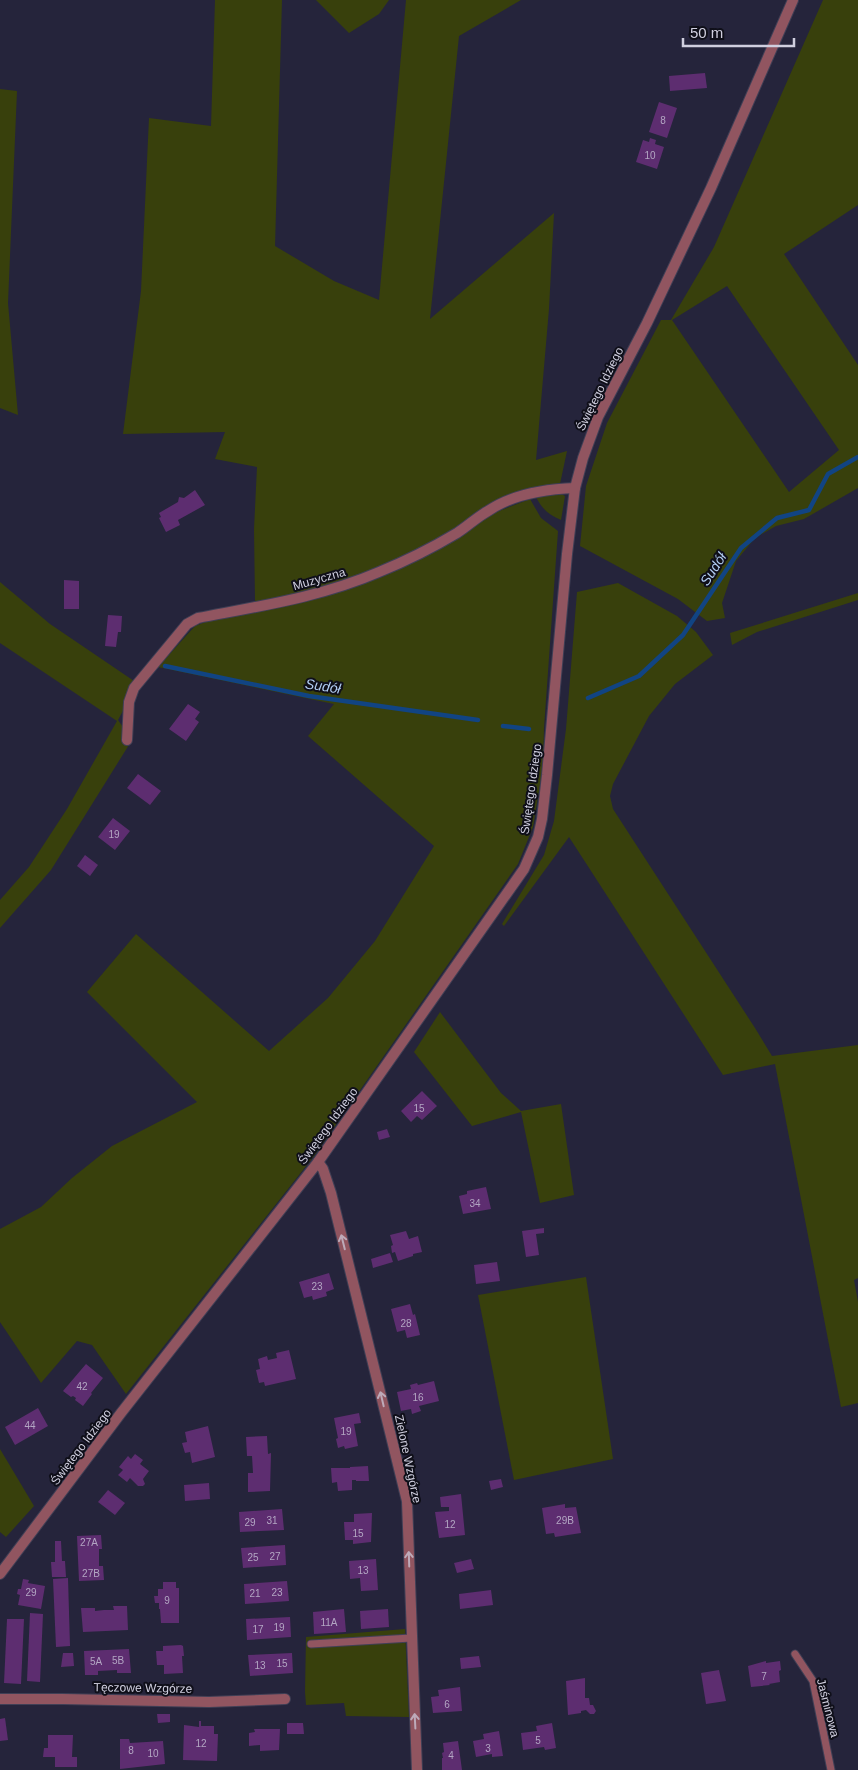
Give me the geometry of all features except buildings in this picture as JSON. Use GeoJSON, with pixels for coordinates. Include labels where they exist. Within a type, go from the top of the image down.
{"type":"FeatureCollection","features":[{"type":"Feature","properties":{"kind":"street","name":"Świętego Idziego"},"geometry":{"type":"LineString","coordinates":[[0,1574],[121,1413],[318,1162],[524,869],[535,846],[542,819],[566,554],[575,488],[583,458],[598,417],[647,323],[706,197],[794,0]]}},
{"type":"Feature","properties":{"kind":"street","name":"Muzyczna"},"geometry":{"type":"LineString","coordinates":[[127,740],[129,702],[134,688],[187,624],[198,618],[287,601],[333,589],[428,550],[504,502],[549,489],[575,488]]}},
{"type":"Feature","properties":{"kind":"street","name":"Zielone Wzgórze"},"geometry":{"type":"LineString","coordinates":[[318,1162],[323,1168],[331,1193],[407,1501],[417,1770]]}},
{"type":"Feature","properties":{"kind":"street","name":"Tęczowe Wzgórze"},"geometry":{"type":"LineString","coordinates":[[0,1700],[209,1702],[285,1699]]}},
{"type":"Feature","properties":{"kind":"lane"},"geometry":{"type":"LineString","coordinates":[[311,1644],[412,1638]]}},
{"type":"Feature","properties":{"kind":"lane","name":"Jaśminowa"},"geometry":{"type":"LineString","coordinates":[[795,1654],[813,1682],[831,1770]]}},
{"type":"Feature","properties":{"kind":"green space"},"geometry":{"type":"Polygon","coordinates":[[[215,0],[282,0],[275,246],[334,281],[379,300],[406,0],[521,0],[459,36],[430,319],[554,213],[549,309],[536,460],[567,451],[560,484],[530,489],[492,503],[456,528],[390,564],[320,589],[255,602],[254,529],[257,467],[215,459],[225,432],[123,434],[141,291],[149,118],[211,126],[215,0]]]}},
{"type":"Feature","properties":{"kind":"green space"},"geometry":{"type":"Polygon","coordinates":[[[316,0],[389,0],[379,14],[349,33],[316,0]]]}},
{"type":"Feature","properties":{"kind":"green space"},"geometry":{"type":"Polygon","coordinates":[[[823,0],[858,0],[858,205],[784,254],[858,365],[858,488],[804,519],[776,526],[755,538],[736,561],[722,603],[725,618],[707,621],[678,599],[580,546],[586,486],[607,423],[661,320],[671,320],[714,247],[823,0]],[[727,286],[672,320],[789,492],[839,450],[727,286]]]}},
{"type":"Feature","properties":{"kind":"green space"},"geometry":{"type":"Polygon","coordinates":[[[0,89],[17,91],[8,303],[18,415],[0,408],[0,89]]]}},
{"type":"Feature","properties":{"kind":"green space"},"geometry":{"type":"Polygon","coordinates":[[[558,492],[565,496],[561,520],[546,511],[536,497],[558,492]]]}},
{"type":"Feature","properties":{"kind":"green space"},"geometry":{"type":"Polygon","coordinates":[[[530,499],[541,518],[558,531],[543,766],[533,827],[518,864],[314,1156],[126,1394],[92,1345],[77,1341],[41,1383],[0,1322],[0,1229],[41,1207],[72,1178],[112,1146],[197,1102],[87,992],[136,934],[269,1051],[328,998],[375,941],[434,846],[308,736],[334,704],[158,667],[195,626],[221,616],[344,590],[382,577],[439,549],[494,513],[530,499]]]}},
{"type":"Feature","properties":{"kind":"green space"},"geometry":{"type":"Polygon","coordinates":[[[0,582],[50,624],[134,681],[125,707],[118,720],[132,740],[51,870],[0,928],[0,900],[29,867],[67,809],[117,721],[0,643],[0,582]]]}},
{"type":"Feature","properties":{"kind":"green space"},"geometry":{"type":"Polygon","coordinates":[[[618,583],[677,616],[696,632],[713,655],[675,684],[649,716],[613,784],[610,796],[613,809],[772,1056],[858,1045],[858,1278],[854,1280],[858,1302],[858,1403],[841,1407],[775,1064],[723,1075],[569,837],[504,926],[502,924],[544,855],[554,821],[566,729],[577,592],[618,583]]]}},
{"type":"Feature","properties":{"kind":"green space"},"geometry":{"type":"Polygon","coordinates":[[[858,593],[858,600],[757,632],[732,645],[730,633],[858,593]]]}},
{"type":"Feature","properties":{"kind":"green space"},"geometry":{"type":"Polygon","coordinates":[[[440,1012],[501,1093],[521,1111],[561,1104],[574,1195],[540,1203],[521,1112],[472,1126],[414,1052],[440,1012]]]}},
{"type":"Feature","properties":{"kind":"green space"},"geometry":{"type":"Polygon","coordinates":[[[586,1277],[613,1459],[514,1480],[478,1295],[586,1277]]]}},
{"type":"Feature","properties":{"kind":"green space"},"geometry":{"type":"Polygon","coordinates":[[[0,1449],[34,1506],[6,1537],[0,1532],[0,1449]]]}},
{"type":"Feature","properties":{"kind":"green space"},"geometry":{"type":"Polygon","coordinates":[[[405,1629],[409,1717],[346,1716],[344,1703],[306,1705],[306,1637],[405,1629]]]}},
{"type":"Feature","properties":{"kind":"waterway","name":"Sudół"},"geometry":{"type":"LineString","coordinates":[[588,698],[639,676],[683,635],[741,548],[777,518],[809,510],[828,474],[858,457]]}},
{"type":"Feature","properties":{"kind":"waterway","name":"Sudół"},"geometry":{"type":"LineString","coordinates":[[165,666],[309,696],[478,720]]}},
{"type":"Feature","properties":{"kind":"waterway","name":"Sudół"},"geometry":{"type":"LineString","coordinates":[[503,726],[529,729]]}}]}
